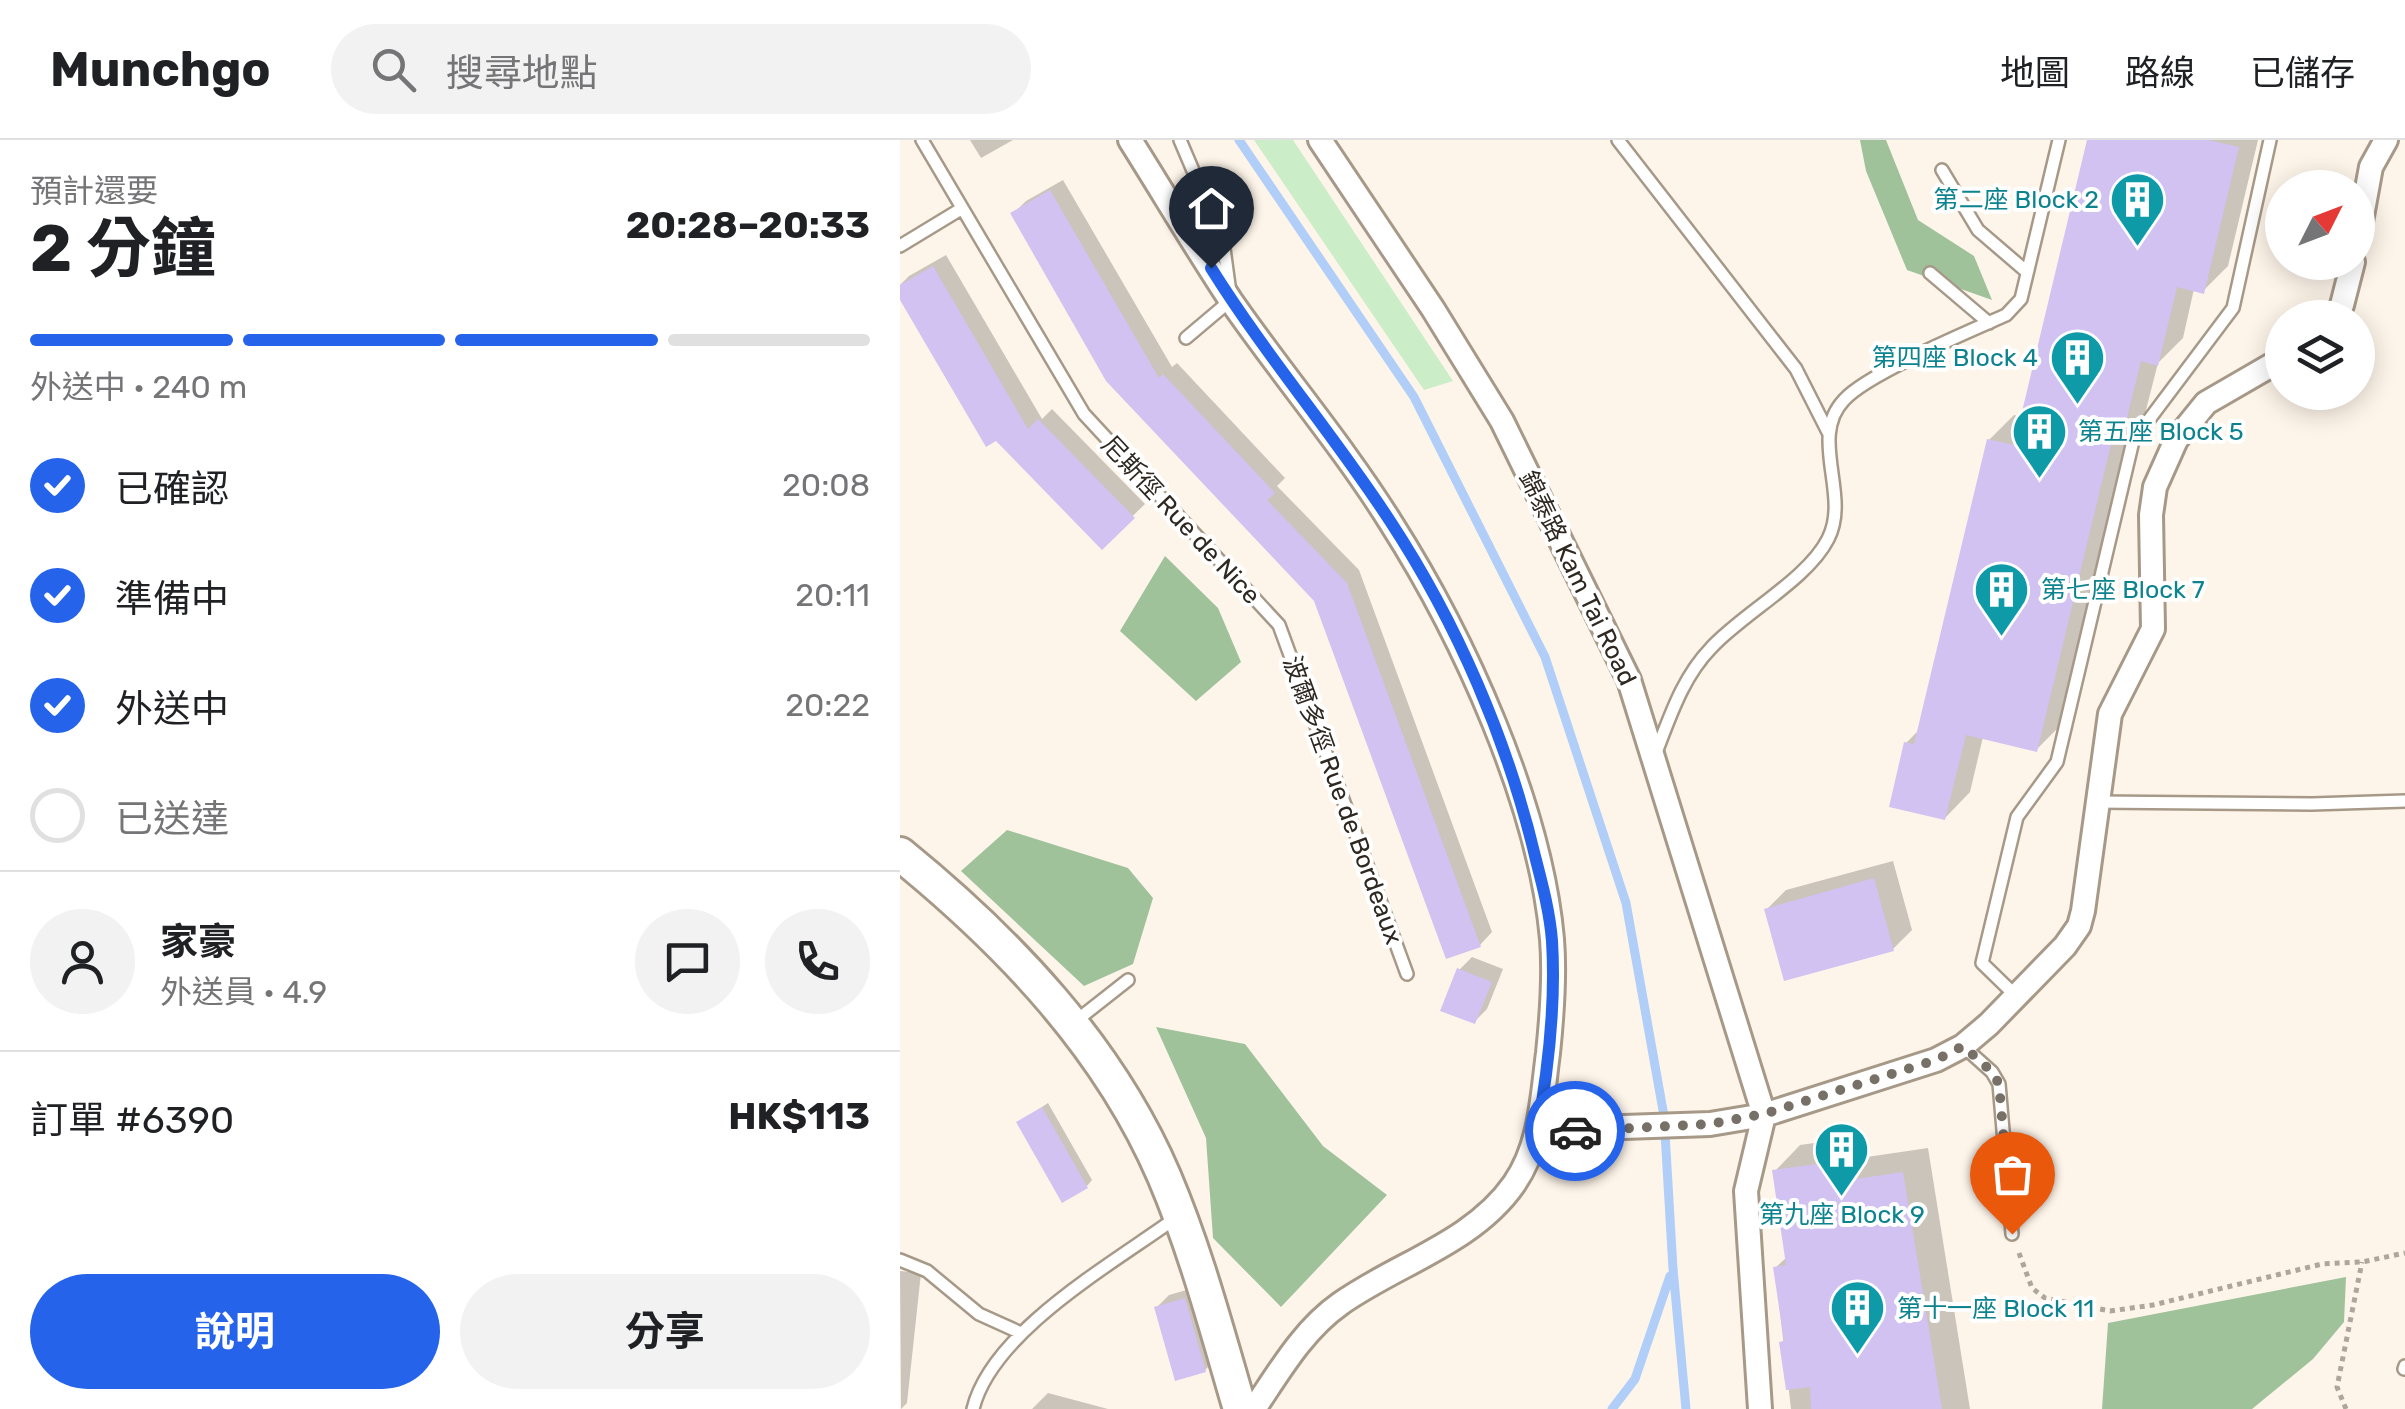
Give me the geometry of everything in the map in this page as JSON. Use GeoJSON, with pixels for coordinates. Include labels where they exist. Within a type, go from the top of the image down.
{"type":"FeatureCollection","features":[{"type":"Feature","properties":{"kind":"main road"},"geometry":{"type":"LineString","coordinates":[[900,854],[1007,948],[1072,1025],[1107,1074],[1144,1136],[1180,1216],[1240,1409]]}},
{"type":"Feature","properties":{"kind":"street"},"geometry":{"type":"LineString","coordinates":[[1130,140],[1231,300],[1391,522],[1456,639],[1488,710],[1525,812],[1552,936],[1550,1038],[1536,1137],[1513,1184],[1491,1208],[1437,1249],[1337,1306],[1307,1333],[1254,1409]]}},
{"type":"Feature","properties":{"kind":"street","name":"錦泰路 Kam Tai Road"},"geometry":{"type":"LineString","coordinates":[[1320,140],[1502,421],[1629,680],[1764,1114]]}},
{"type":"Feature","properties":{"kind":"street"},"geometry":{"type":"LineString","coordinates":[[2370,170],[2386,140]]}},
{"type":"Feature","properties":{"kind":"street"},"geometry":{"type":"LineString","coordinates":[[1536,1137],[1594,1128],[1710,1124],[1764,1114],[1936,1060],[1963,1046],[2065,946],[2079,926],[2110,714],[2153,629],[2151,515],[2155,487],[2190,419],[2206,403],[2265,369]]}},
{"type":"Feature","properties":{"kind":"street"},"geometry":{"type":"LineString","coordinates":[[1760,1409],[1746,1192],[1764,1114]]}},
{"type":"Feature","properties":{"kind":"lane","name":"尼斯徑 Rue de Nice"},"geometry":{"type":"LineString","coordinates":[[922,140],[1084,414],[1278,625]]}},
{"type":"Feature","properties":{"kind":"lane"},"geometry":{"type":"LineString","coordinates":[[1180,140],[1222,241],[1231,300],[1186,338]]}},
{"type":"Feature","properties":{"kind":"lane"},"geometry":{"type":"LineString","coordinates":[[1618,140],[1796,369],[1828,434],[1836,511],[1829,538],[1809,563],[1712,646],[1697,664],[1681,689],[1654,759]]}},
{"type":"Feature","properties":{"kind":"lane"},"geometry":{"type":"LineString","coordinates":[[1828,434],[1838,406],[1858,387],[2006,315],[2022,298],[2059,140]]}},
{"type":"Feature","properties":{"kind":"lane"},"geometry":{"type":"LineString","coordinates":[[2016,996],[1982,964],[2017,817],[2057,762],[2134,441],[2233,308],[2270,140]]}},
{"type":"Feature","properties":{"kind":"lane"},"geometry":{"type":"LineString","coordinates":[[1942,170],[1978,230],[2027,272]]}},
{"type":"Feature","properties":{"kind":"lane"},"geometry":{"type":"LineString","coordinates":[[900,246],[962,209]]}},
{"type":"Feature","properties":{"kind":"lane"},"geometry":{"type":"LineString","coordinates":[[1930,273],[1988,323]]}},
{"type":"Feature","properties":{"kind":"lane","name":"波爾多徑 Rue de Bordeaux"},"geometry":{"type":"LineString","coordinates":[[1278,625],[1407,974]]}},
{"type":"Feature","properties":{"kind":"lane"},"geometry":{"type":"LineString","coordinates":[[2096,802],[2405,801]]}},
{"type":"Feature","properties":{"kind":"lane"},"geometry":{"type":"LineString","coordinates":[[1072,1025],[1128,980]]}},
{"type":"Feature","properties":{"kind":"lane"},"geometry":{"type":"LineString","coordinates":[[1963,1046],[1992,1072],[1999,1084],[2012,1234]]}},
{"type":"Feature","properties":{"kind":"lane"},"geometry":{"type":"LineString","coordinates":[[973,1409],[986,1376],[1021,1333],[1180,1216]]}},
{"type":"Feature","properties":{"kind":"lane"},"geometry":{"type":"LineString","coordinates":[[900,1260],[927,1272],[979,1314],[1021,1333]]}},
{"type":"Feature","properties":{"kind":"path"},"geometry":{"type":"LineString","coordinates":[[2012,1234],[2032,1288],[2045,1298],[2110,1312],[2153,1306],[2322,1264],[2362,1262],[2405,1253]]}},
{"type":"Feature","properties":{"kind":"path"},"geometry":{"type":"LineString","coordinates":[[2346,1409],[2337,1388],[2362,1262]]}},
{"type":"Feature","properties":{"kind":"green space"},"geometry":{"type":"Polygon","coordinates":[[[1254,140],[1293,140],[1453,381],[1424,390],[1254,140]]]}},
{"type":"Feature","properties":{"kind":"green space"},"geometry":{"type":"Polygon","coordinates":[[[1860,140],[1886,140],[1918,220],[1974,256],[1992,300],[1907,270],[1866,171],[1860,140]]]}},
{"type":"Feature","properties":{"kind":"green space"},"geometry":{"type":"Polygon","coordinates":[[[1165,556],[1218,608],[1241,662],[1196,701],[1120,631],[1165,556]]]}},
{"type":"Feature","properties":{"kind":"green space"},"geometry":{"type":"Polygon","coordinates":[[[1007,830],[1128,868],[1153,898],[1133,964],[1084,986],[961,871],[1007,830]]]}},
{"type":"Feature","properties":{"kind":"green space"},"geometry":{"type":"Polygon","coordinates":[[[1156,1027],[1245,1044],[1323,1146],[1387,1195],[1281,1307],[1213,1238],[1206,1138],[1156,1027]]]}},
{"type":"Feature","properties":{"kind":"green space"},"geometry":{"type":"Polygon","coordinates":[[[2346,1277],[2344,1322],[2313,1359],[2252,1409],[2102,1409],[2108,1323],[2346,1277]]]}},
{"type":"Feature","properties":{"kind":"building"},"geometry":{"type":"Polygon","coordinates":[[[2087,140],[2208,140],[2239,147],[2204,294],[2177,287],[2158,366],[2141,361],[2121,442],[2112,440],[2037,752],[1966,735],[1945,820],[1889,807],[1904,742],[1914,744],[1987,439],[2014,445],[2087,140]]]}},
{"type":"Feature","properties":{"kind":"building"},"geometry":{"type":"Polygon","coordinates":[[[1050,190],[1159,378],[1163,374],[1275,493],[1267,500],[1347,583],[1481,947],[1446,959],[1314,601],[1106,381],[1010,213],[1050,190]]]}},
{"type":"Feature","properties":{"kind":"building"},"geometry":{"type":"Polygon","coordinates":[[[933,266],[1028,429],[1038,419],[1135,518],[1102,550],[996,441],[986,447],[900,300],[900,285],[933,266]]]}},
{"type":"Feature","properties":{"kind":"building"},"geometry":{"type":"Polygon","coordinates":[[[1874,878],[1894,951],[1784,981],[1764,909],[1874,878]]]}},
{"type":"Feature","properties":{"kind":"building"},"geometry":{"type":"Polygon","coordinates":[[[1457,968],[1492,982],[1475,1024],[1440,1011],[1457,968]]]}},
{"type":"Feature","properties":{"kind":"building"},"geometry":{"type":"Polygon","coordinates":[[[1042,1107],[1088,1188],[1062,1203],[1016,1122],[1042,1107]]]}},
{"type":"Feature","properties":{"kind":"building"},"geometry":{"type":"Polygon","coordinates":[[[1839,1161],[1842,1181],[1903,1172],[1942,1409],[1811,1409],[1810,1387],[1786,1390],[1779,1342],[1784,1341],[1773,1267],[1786,1265],[1772,1170],[1839,1161]]]}},
{"type":"Feature","properties":{"kind":"building"},"geometry":{"type":"Polygon","coordinates":[[[1185,1298],[1206,1372],[1175,1381],[1154,1307],[1185,1298]]]}},
{"type":"Feature","properties":{"kind":"waterway"},"geometry":{"type":"LineString","coordinates":[[1239,140],[1414,397],[1545,657],[1626,903],[1664,1116],[1686,1409]]}},
{"type":"Feature","properties":{"kind":"waterway"},"geometry":{"type":"LineString","coordinates":[[1612,1409],[1635,1379],[1670,1276]]}},
{"type":"Feature","properties":{"kind":"way so far"},"geometry":{"type":"LineString","coordinates":[[1575,1131],[1710,1124],[1764,1114],[1816,1101],[1936,1060],[1963,1046],[1992,1072],[1999,1084],[2012,1234]]}},
{"type":"Feature","properties":{"kind":"place","name":"第二座 Block 2"},"geometry":{"type":"Point","coordinates":[2138,248]}},
{"type":"Feature","properties":{"kind":"place","name":"第四座 Block 4"},"geometry":{"type":"Point","coordinates":[2077,406]}},
{"type":"Feature","properties":{"kind":"place","name":"第五座 Block 5"},"geometry":{"type":"Point","coordinates":[2039,480]}},
{"type":"Feature","properties":{"kind":"place","name":"第七座 Block 7"},"geometry":{"type":"Point","coordinates":[2002,638]}},
{"type":"Feature","properties":{"kind":"place","name":"第九座 Block 9"},"geometry":{"type":"Point","coordinates":[1842,1199]}},
{"type":"Feature","properties":{"kind":"place","name":"第十一座 Block 11"},"geometry":{"type":"Point","coordinates":[1858,1357]}},
{"type":"Feature","properties":{"kind":"route"},"geometry":{"type":"LineString","coordinates":[[1211,268],[1391,522],[1456,639],[1488,710],[1525,812],[1552,936],[1550,1038],[1536,1137],[1575,1131]]}}]}
